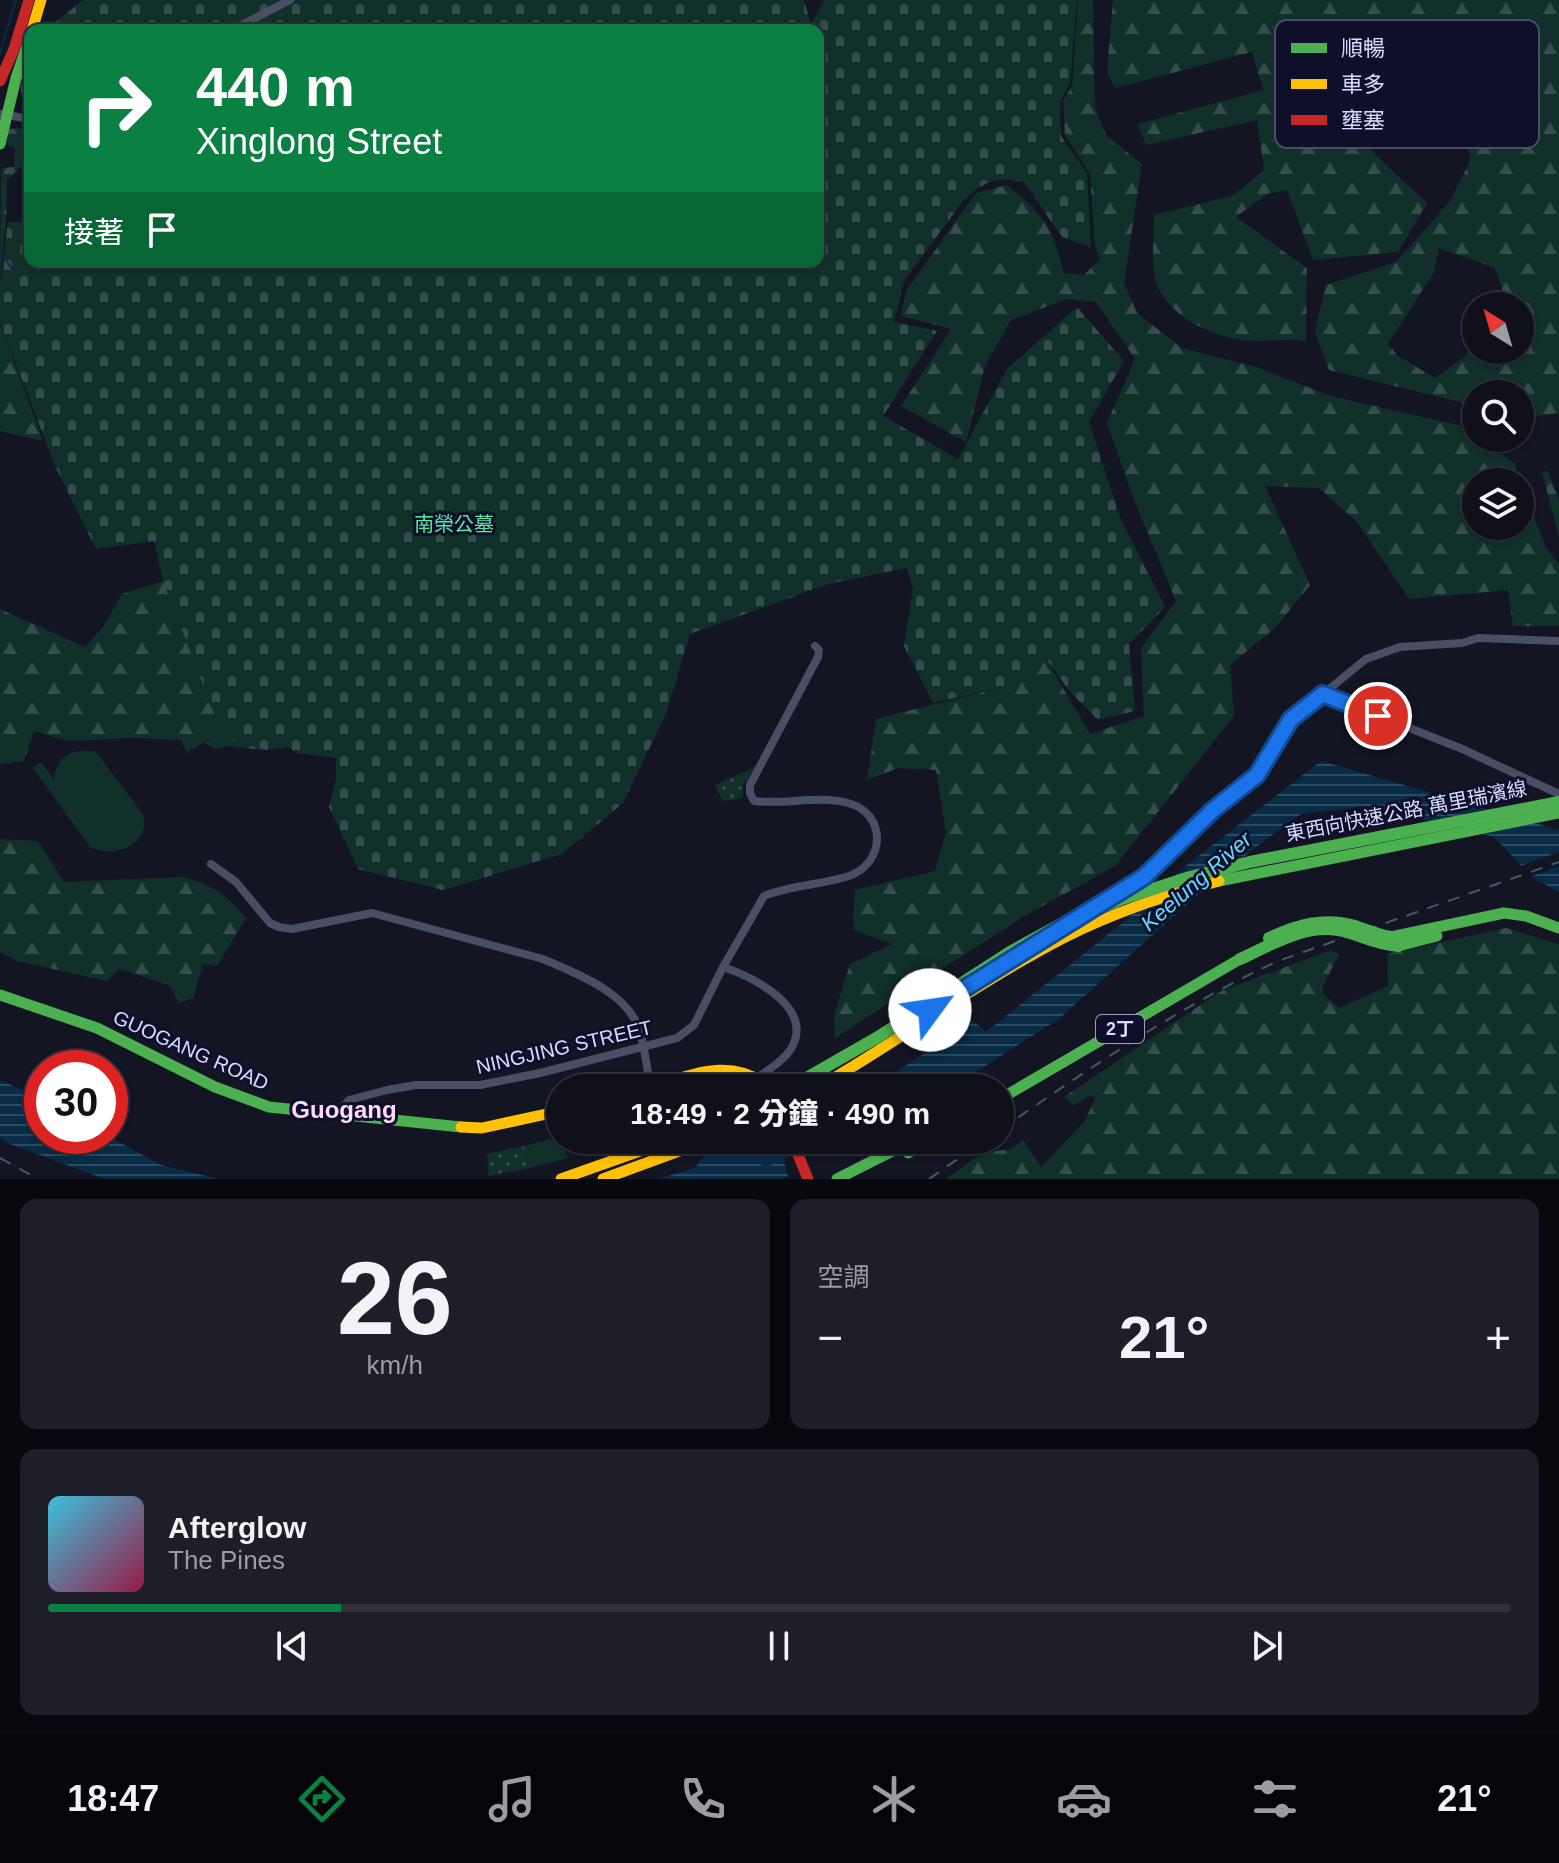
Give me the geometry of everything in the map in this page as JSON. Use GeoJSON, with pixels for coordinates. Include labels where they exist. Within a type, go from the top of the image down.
{"type":"FeatureCollection","features":[{"type":"Feature","properties":{"kind":"main road"},"geometry":{"type":"LineString","coordinates":[[0,81],[29,0]]}},
{"type":"Feature","properties":{"kind":"main road"},"geometry":{"type":"LineString","coordinates":[[34,24],[41,0]]}},
{"type":"Feature","properties":{"kind":"main road"},"geometry":{"type":"LineString","coordinates":[[0,144],[3,115],[24,54]]}},
{"type":"Feature","properties":{"kind":"main road","name":"東西向快速公路 萬里瑞濱線"},"geometry":{"type":"LineString","coordinates":[[813,1074],[878,1037],[1010,952],[1059,925],[1125,898],[1250,862],[1559,802]]}},
{"type":"Feature","properties":{"kind":"main road","name":"東西向快速公路 萬里瑞濱線"},"geometry":{"type":"LineString","coordinates":[[841,1074],[973,988],[1038,951],[1146,902],[1252,872],[1559,813]]}},
{"type":"Feature","properties":{"kind":"main road","name":"2丁"},"geometry":{"type":"LineString","coordinates":[[1014,1083],[1239,956],[1322,928],[1342,931],[1385,946],[1504,913],[1535,918],[1559,928]]}},
{"type":"Feature","properties":{"kind":"main road","name":"2丁"},"geometry":{"type":"LineString","coordinates":[[1394,942],[1509,921],[1529,923],[1559,936]]}},
{"type":"Feature","properties":{"kind":"main road","name":"2丁"},"geometry":{"type":"LineString","coordinates":[[1014,1091],[1239,956]]}},
{"type":"Feature","properties":{"kind":"main road","name":"GUOGANG ROAD"},"geometry":{"type":"LineString","coordinates":[[0,995],[67,1016],[244,1101],[269,1107],[482,1128],[546,1114]]}},
{"type":"Feature","properties":{"kind":"main road"},"geometry":{"type":"LineString","coordinates":[[700,1074],[711,1071],[750,1074]]}},
{"type":"Feature","properties":{"kind":"main road"},"geometry":{"type":"LineString","coordinates":[[561,1179],[632,1154]]}},
{"type":"Feature","properties":{"kind":"main road"},"geometry":{"type":"LineString","coordinates":[[603,1179],[671,1154]]}},
{"type":"Feature","properties":{"kind":"main road"},"geometry":{"type":"LineString","coordinates":[[798,1154],[808,1179]]}},
{"type":"Feature","properties":{"kind":"main road"},"geometry":{"type":"LineString","coordinates":[[837,1179],[886,1154]]}},
{"type":"Feature","properties":{"kind":"main road"},"geometry":{"type":"LineString","coordinates":[[855,1179],[903,1154]]}},
{"type":"Feature","properties":{"kind":"street"},"geometry":{"type":"LineString","coordinates":[[244,24],[290,0]]}},
{"type":"Feature","properties":{"kind":"street"},"geometry":{"type":"LineString","coordinates":[[3,115],[24,118]]}},
{"type":"Feature","properties":{"kind":"street"},"geometry":{"type":"LineString","coordinates":[[825,1074],[1144,877],[1213,810],[1257,775],[1291,719],[1366,659],[1400,647],[1462,643],[1478,638],[1559,641]]}},
{"type":"Feature","properties":{"kind":"street"},"geometry":{"type":"LineString","coordinates":[[763,1074],[787,1055],[793,1045],[795,1030],[792,1010],[779,996],[736,971],[723,967],[764,896],[851,875],[865,865],[878,848],[878,831],[873,821],[851,803],[773,804],[754,801],[750,793],[750,785],[818,657],[819,650],[815,646]]}},
{"type":"Feature","properties":{"kind":"street"},"geometry":{"type":"LineString","coordinates":[[1323,694],[1460,748],[1559,794]]}},
{"type":"Feature","properties":{"kind":"street"},"geometry":{"type":"LineString","coordinates":[[211,864],[236,882],[270,923],[279,927],[292,929],[372,913],[543,959],[564,968],[606,990],[621,1003],[638,1027],[647,1074]]}},
{"type":"Feature","properties":{"kind":"street","name":"NINGJING STREET"},"geometry":{"type":"LineString","coordinates":[[336,1115],[349,1100],[416,1085],[480,1085],[677,1038],[694,1025],[723,967]]}},
{"type":"Feature","properties":{"kind":"green space","name":"南榮公墓"},"geometry":{"type":"Polygon","coordinates":[[[83,0],[804,0],[811,24],[53,24],[83,0]]]}},
{"type":"Feature","properties":{"kind":"green space","name":"南榮公墓"},"geometry":{"type":"Polygon","coordinates":[[[824,0],[1077,0],[1070,83],[1060,103],[1061,136],[1087,173],[1091,247],[1062,237],[1024,182],[993,181],[965,198],[904,281],[894,322],[937,331],[883,416],[958,459],[1007,369],[1077,307],[1124,361],[1089,422],[1121,520],[1165,607],[1129,644],[1135,711],[1098,720],[1070,692],[1043,654],[1011,685],[933,703],[904,646],[913,589],[907,568],[828,584],[690,634],[666,714],[623,803],[562,854],[443,890],[358,869],[329,807],[336,779],[336,758],[296,753],[288,747],[266,750],[224,738],[163,581],[154,541],[96,549],[55,466],[0,322],[0,282],[8,222],[24,222],[24,268],[824,268],[824,24],[811,24],[824,0]]]}},
{"type":"Feature","properties":{"kind":"green space"},"geometry":{"type":"Polygon","coordinates":[[[1078,0],[1093,0],[1095,107],[1106,135],[1142,164],[1124,283],[1137,313],[1182,348],[1256,367],[1331,396],[1462,426],[1462,452],[1499,452],[1514,463],[1516,468],[1462,468],[1462,540],[1534,540],[1534,516],[1546,548],[1559,564],[1559,626],[1513,626],[1508,590],[1409,599],[1357,522],[1319,488],[1265,486],[1310,585],[1274,629],[1230,665],[1234,716],[1115,866],[1021,918],[835,1038],[834,1015],[850,964],[892,944],[853,930],[855,890],[935,871],[946,833],[936,770],[898,768],[867,780],[876,719],[1011,685],[1043,654],[1090,734],[1144,716],[1141,648],[1176,601],[1134,500],[1107,423],[1135,359],[1096,302],[1067,299],[1011,320],[985,366],[966,442],[901,406],[951,329],[901,316],[906,291],[976,193],[1007,185],[1020,196],[1045,223],[1064,273],[1084,275],[1100,259],[1095,247],[1090,174],[1065,135],[1063,101],[1072,86],[1078,0]]]}},
{"type":"Feature","properties":{"kind":"green space"},"geometry":{"type":"Polygon","coordinates":[[[1113,0],[1559,0],[1559,413],[1534,416],[1534,380],[1462,380],[1462,403],[1329,370],[1315,332],[1326,285],[1396,262],[1451,200],[1470,161],[1469,148],[1539,148],[1539,20],[1275,20],[1275,148],[1368,148],[1427,203],[1398,252],[1313,260],[1287,190],[1267,194],[1236,217],[1307,268],[1306,341],[1245,340],[1212,332],[1176,311],[1155,278],[1154,215],[1232,196],[1264,170],[1257,120],[1146,145],[1138,124],[1263,90],[1252,52],[1115,88],[1107,72],[1113,0]]]}},
{"type":"Feature","properties":{"kind":"green space"},"geometry":{"type":"Polygon","coordinates":[[[24,68],[24,100],[21,88],[24,68]]]}},
{"type":"Feature","properties":{"kind":"green space"},"geometry":{"type":"Polygon","coordinates":[[[24,128],[24,164],[7,180],[0,276],[1,168],[14,167],[15,147],[5,145],[9,129],[24,128]]]}},
{"type":"Feature","properties":{"kind":"green space"},"geometry":{"type":"Polygon","coordinates":[[[0,323],[43,441],[0,431],[0,323]]]}},
{"type":"Feature","properties":{"kind":"green space"},"geometry":{"type":"Polygon","coordinates":[[[1548,471],[1559,500],[1559,538],[1542,472],[1548,471]]]}},
{"type":"Feature","properties":{"kind":"green space"},"geometry":{"type":"Polygon","coordinates":[[[163,581],[224,738],[266,750],[228,746],[216,749],[204,742],[187,753],[181,740],[132,738],[68,741],[34,731],[24,761],[0,764],[0,609],[85,647],[103,627],[122,594],[163,581]]]}},
{"type":"Feature","properties":{"kind":"green space"},"geometry":{"type":"Polygon","coordinates":[[[80,751],[95,751],[143,814],[141,834],[128,847],[110,851],[90,847],[33,768],[41,762],[54,780],[61,760],[80,751]]]}},
{"type":"Feature","properties":{"kind":"green space"},"geometry":{"type":"Polygon","coordinates":[[[755,767],[743,785],[743,798],[723,801],[715,785],[755,767]]]}},
{"type":"Feature","properties":{"kind":"green space"},"geometry":{"type":"Polygon","coordinates":[[[0,839],[38,841],[64,882],[182,877],[218,892],[246,918],[217,966],[203,964],[193,998],[179,1003],[169,985],[119,969],[107,981],[17,961],[0,952],[0,839]]]}},
{"type":"Feature","properties":{"kind":"green space"},"geometry":{"type":"Polygon","coordinates":[[[1506,928],[1559,944],[1559,1179],[946,1179],[981,1154],[1014,1154],[1014,1147],[1023,1140],[1041,1167],[1084,1122],[1096,1097],[1089,1096],[1073,1105],[1064,1097],[1221,991],[1331,950],[1339,954],[1323,986],[1323,994],[1339,1008],[1388,986],[1387,954],[1506,928]]]}},
{"type":"Feature","properties":{"kind":"green space"},"geometry":{"type":"Polygon","coordinates":[[[546,1140],[546,1154],[566,1154],[568,1158],[529,1168],[524,1146],[546,1140]]]}},
{"type":"Feature","properties":{"kind":"green space"},"geometry":{"type":"Polygon","coordinates":[[[524,1146],[529,1168],[489,1176],[487,1154],[524,1146]]]}},
{"type":"Feature","properties":{"kind":"water"},"geometry":{"type":"Polygon","coordinates":[[[1321,761],[1559,830],[1559,892],[1533,878],[1494,837],[1368,806],[1301,814],[1196,896],[1060,1018],[973,1074],[893,1074],[973,1021],[986,1032],[1126,920],[1188,864],[1321,761]]]}},
{"type":"Feature","properties":{"kind":"water"},"geometry":{"type":"Polygon","coordinates":[[[0,1080],[24,1091],[24,1149],[0,1138],[0,1080]]]}},
{"type":"Feature","properties":{"kind":"water"},"geometry":{"type":"Polygon","coordinates":[[[128,1147],[161,1165],[218,1179],[105,1179],[37,1154],[128,1154],[128,1147]]]}},
{"type":"Feature","properties":{"kind":"water"},"geometry":{"type":"Polygon","coordinates":[[[782,1154],[788,1176],[783,1179],[658,1179],[695,1168],[705,1155],[782,1154]]]}},
{"type":"Feature","properties":{"kind":"pier"},"geometry":{"type":"Polygon","coordinates":[[[1559,852],[1559,866],[1527,878],[1518,867],[1559,852]]]}},
{"type":"Feature","properties":{"kind":"waterway"},"geometry":{"type":"LineString","coordinates":[[0,53],[16,0]]}},
{"type":"Feature","properties":{"kind":"waterway"},"geometry":{"type":"LineString","coordinates":[[7,135],[24,136]]}},
{"type":"Feature","properties":{"kind":"waterway"},"geometry":{"type":"LineString","coordinates":[[0,257],[13,270]]}},
{"type":"Feature","properties":{"kind":"waterway","name":"Keelung River"},"geometry":{"type":"LineString","coordinates":[[766,1160],[779,1154]]}},
{"type":"Feature","properties":{"kind":"railway"},"geometry":{"type":"LineString","coordinates":[[1014,1120],[1170,1018],[1278,961],[1559,862]]}},
{"type":"Feature","properties":{"kind":"railway"},"geometry":{"type":"LineString","coordinates":[[929,1179],[965,1154]]}},
{"type":"Feature","properties":{"kind":"railway"},"geometry":{"type":"LineString","coordinates":[[0,1158],[38,1179]]}},
{"type":"Feature","properties":{"kind":"traffic: fast"},"geometry":{"type":"LineString","coordinates":[[0,144],[24,55]]}},
{"type":"Feature","properties":{"kind":"traffic: fast"},"geometry":{"type":"LineString","coordinates":[[813,1074],[878,1037],[1010,952],[1059,925],[1125,898],[1250,862],[1559,802]]}},
{"type":"Feature","properties":{"kind":"traffic: fast"},"geometry":{"type":"LineString","coordinates":[[1219,881],[1559,813]]}},
{"type":"Feature","properties":{"kind":"traffic: fast"},"geometry":{"type":"LineString","coordinates":[[1391,937],[1504,913],[1526,916],[1559,928]]}},
{"type":"Feature","properties":{"kind":"traffic: fast"},"geometry":{"type":"LineString","coordinates":[[1269,938],[1290,929],[1321,922],[1343,923],[1391,937]]}},
{"type":"Feature","properties":{"kind":"traffic: fast"},"geometry":{"type":"LineString","coordinates":[[1240,959],[1290,936],[1316,930],[1343,931],[1398,946]]}},
{"type":"Feature","properties":{"kind":"traffic: fast"},"geometry":{"type":"LineString","coordinates":[[1398,946],[1437,936]]}},
{"type":"Feature","properties":{"kind":"traffic: fast"},"geometry":{"type":"LineString","coordinates":[[1014,1091],[1240,959]]}},
{"type":"Feature","properties":{"kind":"traffic: fast"},"geometry":{"type":"LineString","coordinates":[[0,995],[97,1028],[215,1087],[269,1107],[461,1127]]}},
{"type":"Feature","properties":{"kind":"traffic: fast"},"geometry":{"type":"LineString","coordinates":[[837,1179],[886,1154]]}},
{"type":"Feature","properties":{"kind":"traffic: slow"},"geometry":{"type":"LineString","coordinates":[[34,24],[41,0]]}},
{"type":"Feature","properties":{"kind":"traffic: slow"},"geometry":{"type":"LineString","coordinates":[[839,1074],[1000,973],[1063,938],[1140,905],[1219,881]]}},
{"type":"Feature","properties":{"kind":"traffic: slow"},"geometry":{"type":"LineString","coordinates":[[695,1074],[726,1070],[745,1074]]}},
{"type":"Feature","properties":{"kind":"traffic: slow"},"geometry":{"type":"LineString","coordinates":[[461,1127],[482,1128],[546,1114]]}},
{"type":"Feature","properties":{"kind":"traffic: slow"},"geometry":{"type":"LineString","coordinates":[[561,1179],[632,1154]]}},
{"type":"Feature","properties":{"kind":"traffic: slow"},"geometry":{"type":"LineString","coordinates":[[603,1179],[671,1154]]}},
{"type":"Feature","properties":{"kind":"traffic: jam"},"geometry":{"type":"LineString","coordinates":[[0,81],[29,0]]}},
{"type":"Feature","properties":{"kind":"traffic: jam"},"geometry":{"type":"LineString","coordinates":[[798,1154],[808,1179]]}},
{"type":"Feature","properties":{"kind":"district","name":"Guogang"},"geometry":{"type":"Point","coordinates":[344,1110]}},
{"type":"Feature","properties":{"kind":"route"},"geometry":{"type":"LineString","coordinates":[[930,1010],[1144,877],[1213,810],[1257,775],[1291,719],[1323,694],[1378,716]]}}]}
